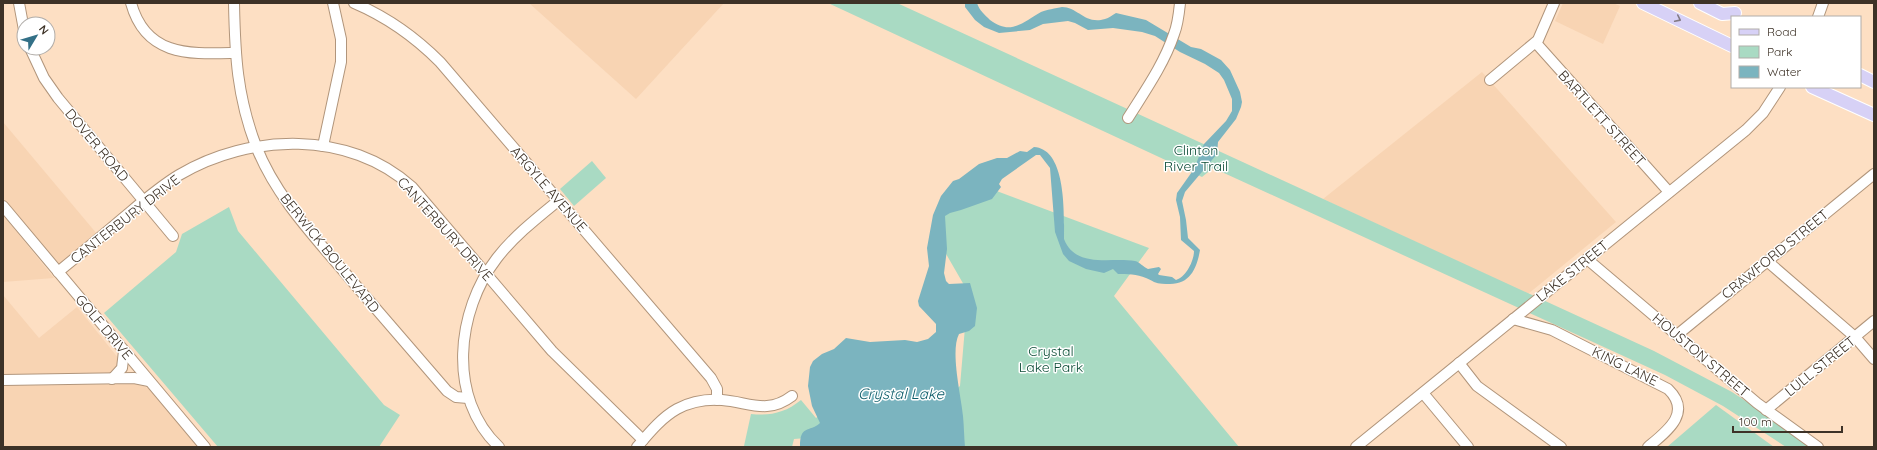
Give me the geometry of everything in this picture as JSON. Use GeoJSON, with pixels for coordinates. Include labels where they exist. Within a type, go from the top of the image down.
{"type":"FeatureCollection","features":[{"type":"Feature","properties":{"kind":"main road"},"geometry":{"type":"LineString","coordinates":[[1643,3],[1731,46]]}},
{"type":"Feature","properties":{"kind":"main road"},"geometry":{"type":"LineString","coordinates":[[1700,3],[1722,14],[1739,15]]}},
{"type":"Feature","properties":{"kind":"main road"},"geometry":{"type":"LineString","coordinates":[[1714,3],[1739,15]]}},
{"type":"Feature","properties":{"kind":"main road"},"geometry":{"type":"LineString","coordinates":[[1861,76],[1874,82]]}},
{"type":"Feature","properties":{"kind":"main road"},"geometry":{"type":"LineString","coordinates":[[1829,88],[1874,108]]}},
{"type":"Feature","properties":{"kind":"main road"},"geometry":{"type":"LineString","coordinates":[[1815,89],[1874,115]]}},
{"type":"Feature","properties":{"kind":"street"},"geometry":{"type":"LineString","coordinates":[[19,3],[21,16]]}},
{"type":"Feature","properties":{"kind":"street"},"geometry":{"type":"LineString","coordinates":[[131,3],[135,15],[144,28],[158,41],[170,48],[189,53],[235,53]]}},
{"type":"Feature","properties":{"kind":"street","name":"BERWICK BOULEVARD"},"geometry":{"type":"LineString","coordinates":[[234,3],[235,53],[241,98],[256,147],[277,188],[312,234],[447,391],[456,397],[468,398]]}},
{"type":"Feature","properties":{"kind":"street"},"geometry":{"type":"LineString","coordinates":[[323,146],[341,57],[340,33],[333,3]]}},
{"type":"Feature","properties":{"kind":"street","name":"ARGYLE AVENUE"},"geometry":{"type":"LineString","coordinates":[[354,3],[390,22],[431,54],[559,200],[711,378],[717,389],[717,400]]}},
{"type":"Feature","properties":{"kind":"street"},"geometry":{"type":"LineString","coordinates":[[1128,118],[1147,88],[1175,33],[1180,3]]}},
{"type":"Feature","properties":{"kind":"street"},"geometry":{"type":"LineString","coordinates":[[1490,80],[1536,43],[1543,33],[1554,3]]}},
{"type":"Feature","properties":{"kind":"street"},"geometry":{"type":"LineString","coordinates":[[1818,16],[1823,3]]}},
{"type":"Feature","properties":{"kind":"street","name":"BARTLETT STREET"},"geometry":{"type":"LineString","coordinates":[[1536,43],[1669,192]]}},
{"type":"Feature","properties":{"kind":"street","name":"DOVER ROAD"},"geometry":{"type":"LineString","coordinates":[[33,56],[39,69],[50,87],[173,236]]}},
{"type":"Feature","properties":{"kind":"street","name":"LAKE STREET"},"geometry":{"type":"LineString","coordinates":[[1356,447],[1758,119],[1779,88]]}},
{"type":"Feature","properties":{"kind":"street","name":"CANTERBURY DRIVE"},"geometry":{"type":"LineString","coordinates":[[58,272],[170,181],[199,164],[227,154],[256,147],[290,144],[323,146],[350,151],[369,158],[398,176],[420,197],[560,359],[640,444]]}},
{"type":"Feature","properties":{"kind":"street","name":"CRAWFORD STREET"},"geometry":{"type":"LineString","coordinates":[[1677,335],[1874,174]]}},
{"type":"Feature","properties":{"kind":"street"},"geometry":{"type":"LineString","coordinates":[[499,447],[481,425],[468,398],[464,362],[465,331],[472,305],[486,274],[497,258],[510,244],[559,200]]}},
{"type":"Feature","properties":{"kind":"street","name":"GOLF DRIVE"},"geometry":{"type":"LineString","coordinates":[[3,206],[205,447]]}},
{"type":"Feature","properties":{"kind":"street","name":"HOUSTON STREET"},"geometry":{"type":"LineString","coordinates":[[1587,259],[1766,410],[1818,447]]}},
{"type":"Feature","properties":{"kind":"street"},"geometry":{"type":"LineString","coordinates":[[1767,261],[1855,337],[1874,359]]}},
{"type":"Feature","properties":{"kind":"street","name":"KING LANE"},"geometry":{"type":"LineString","coordinates":[[1513,319],[1556,332],[1668,389],[1677,402],[1677,418],[1671,427],[1648,447]]}},
{"type":"Feature","properties":{"kind":"street","name":"LULL STREET"},"geometry":{"type":"LineString","coordinates":[[1766,410],[1874,321]]}},
{"type":"Feature","properties":{"kind":"street"},"geometry":{"type":"LineString","coordinates":[[112,379],[122,368],[124,351]]}},
{"type":"Feature","properties":{"kind":"street"},"geometry":{"type":"LineString","coordinates":[[1459,363],[1477,386],[1560,447]]}},
{"type":"Feature","properties":{"kind":"street"},"geometry":{"type":"LineString","coordinates":[[3,380],[134,378],[149,380]]}},
{"type":"Feature","properties":{"kind":"street"},"geometry":{"type":"LineString","coordinates":[[1423,393],[1468,447]]}},
{"type":"Feature","properties":{"kind":"street"},"geometry":{"type":"LineString","coordinates":[[640,444],[659,423],[677,409],[697,402],[717,400],[763,407],[778,404],[792,396]]}},
{"type":"Feature","properties":{"kind":"shaded area"},"geometry":{"type":"Polygon","coordinates":[[[529,3],[724,3],[636,99],[529,3]]]}},
{"type":"Feature","properties":{"kind":"shaded area"},"geometry":{"type":"Polygon","coordinates":[[[1563,3],[1613,3],[1620,6],[1603,44],[1555,21],[1563,3]]]}},
{"type":"Feature","properties":{"kind":"shaded area"},"geometry":{"type":"Polygon","coordinates":[[[1482,72],[1616,222],[1528,294],[1323,199],[1482,72]]]}},
{"type":"Feature","properties":{"kind":"shaded area"},"geometry":{"type":"Polygon","coordinates":[[[3,122],[97,234],[59,266],[3,198],[3,122]]]}},
{"type":"Feature","properties":{"kind":"shaded area"},"geometry":{"type":"Polygon","coordinates":[[[3,215],[54,278],[3,282],[3,215]]]}},
{"type":"Feature","properties":{"kind":"shaded area"},"geometry":{"type":"Polygon","coordinates":[[[3,295],[39,338],[77,307],[119,359],[117,369],[111,376],[3,377],[3,295]]]}},
{"type":"Feature","properties":{"kind":"shaded area"},"geometry":{"type":"Polygon","coordinates":[[[134,384],[144,386],[152,391],[198,447],[3,447],[3,386],[134,384]]]}},
{"type":"Feature","properties":{"kind":"green space","name":"Clinton River Trail"},"geometry":{"type":"Polygon","coordinates":[[[828,3],[897,3],[1654,351],[1732,392],[1815,447],[1786,447],[1723,406],[1665,375],[1213,168],[1202,177],[828,3]]]}},
{"type":"Feature","properties":{"kind":"green space"},"geometry":{"type":"Polygon","coordinates":[[[592,161],[606,178],[574,206],[560,189],[592,161]]]}},
{"type":"Feature","properties":{"kind":"green space","name":"Crystal Lake Park"},"geometry":{"type":"Polygon","coordinates":[[[962,178],[1149,248],[1114,296],[1239,447],[841,447],[832,436],[794,439],[792,447],[744,446],[751,414],[777,413],[789,408],[801,400],[816,418],[866,379],[909,429],[960,386],[968,292],[934,233],[962,178]]]}},
{"type":"Feature","properties":{"kind":"green space"},"geometry":{"type":"Polygon","coordinates":[[[229,207],[238,231],[384,405],[400,415],[379,447],[218,447],[104,313],[176,252],[182,234],[229,207]]]}},
{"type":"Feature","properties":{"kind":"green space"},"geometry":{"type":"Polygon","coordinates":[[[1716,405],[1774,447],[1667,447],[1716,405]]]}},
{"type":"Feature","properties":{"kind":"water","name":"Crystal Lake"},"geometry":{"type":"Polygon","coordinates":[[[965,3],[977,3],[990,20],[997,25],[1004,27],[1017,26],[1041,12],[1062,7],[1073,10],[1092,20],[1105,19],[1116,13],[1146,20],[1191,47],[1201,49],[1221,60],[1230,70],[1240,92],[1242,102],[1241,107],[1236,119],[1218,142],[1217,154],[1185,192],[1182,201],[1188,238],[1200,250],[1195,268],[1188,278],[1183,281],[1162,284],[1136,275],[1118,274],[1113,269],[1104,273],[1086,269],[1069,261],[1063,254],[1055,232],[1050,168],[1040,155],[1036,155],[1002,179],[999,184],[1001,187],[992,199],[945,216],[947,249],[944,273],[946,281],[949,284],[970,283],[977,308],[975,326],[969,331],[959,334],[956,351],[965,447],[800,447],[800,440],[803,432],[820,423],[812,406],[808,386],[810,367],[813,361],[822,354],[834,349],[846,338],[870,342],[905,340],[917,342],[928,339],[936,332],[936,324],[919,306],[918,301],[929,266],[927,248],[933,215],[941,196],[953,181],[959,179],[979,164],[997,158],[1007,158],[1020,151],[1027,152],[1034,147],[1045,151],[1053,159],[1058,171],[1063,200],[1064,239],[1069,248],[1077,255],[1095,260],[1135,261],[1148,269],[1159,267],[1161,269],[1158,274],[1159,275],[1172,277],[1176,280],[1183,276],[1191,264],[1194,251],[1181,240],[1180,217],[1176,200],[1177,193],[1194,169],[1204,144],[1226,121],[1232,111],[1232,99],[1224,80],[1219,73],[1205,64],[1180,52],[1155,36],[1142,32],[1113,28],[1088,30],[1068,21],[1043,24],[1030,30],[999,33],[984,27],[975,20],[965,7],[965,3]]]}}]}
